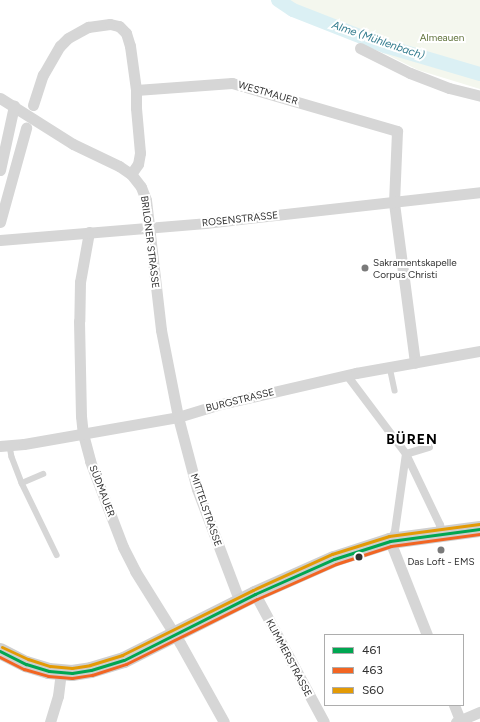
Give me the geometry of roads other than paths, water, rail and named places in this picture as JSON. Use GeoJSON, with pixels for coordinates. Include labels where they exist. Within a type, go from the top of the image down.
{"type":"FeatureCollection","features":[{"type":"Feature","properties":{"kind":"main road"},"geometry":{"type":"LineString","coordinates":[[0,651],[26,664],[61,672],[81,672],[106,667],[124,660],[255,594],[314,567],[390,541],[480,529]]}},
{"type":"Feature","properties":{"kind":"street"},"geometry":{"type":"LineString","coordinates":[[33,105],[43,75],[60,46],[68,38],[88,27],[103,24],[115,24],[123,29],[126,33],[130,46],[136,90],[140,153],[138,164],[130,174]]}},
{"type":"Feature","properties":{"kind":"street"},"geometry":{"type":"LineString","coordinates":[[360,48],[410,73],[449,88],[480,96]]}},
{"type":"Feature","properties":{"kind":"street","name":"WESTMAUER"},"geometry":{"type":"LineString","coordinates":[[136,90],[232,83],[397,131],[394,203]]}},
{"type":"Feature","properties":{"kind":"street","name":"BRILONER STRASSE"},"geometry":{"type":"LineString","coordinates":[[0,98],[73,144],[119,166],[130,174],[144,192],[161,330],[178,417]]}},
{"type":"Feature","properties":{"kind":"street"},"geometry":{"type":"LineString","coordinates":[[0,170],[14,106]]}},
{"type":"Feature","properties":{"kind":"street"},"geometry":{"type":"LineString","coordinates":[[0,222],[26,128]]}},
{"type":"Feature","properties":{"kind":"street","name":"ROSENSTRASSE"},"geometry":{"type":"LineString","coordinates":[[0,240],[148,228],[394,203],[480,192]]}},
{"type":"Feature","properties":{"kind":"street"},"geometry":{"type":"LineString","coordinates":[[394,203],[415,363]]}},
{"type":"Feature","properties":{"kind":"street","name":"SÜDMAUER"},"geometry":{"type":"LineString","coordinates":[[89,232],[80,282],[79,321],[83,434],[90,461],[124,547],[139,577],[224,722]]}},
{"type":"Feature","properties":{"kind":"street","name":"BURGSTRASSE"},"geometry":{"type":"LineString","coordinates":[[5,446],[178,417],[217,405],[348,375],[480,351]]}},
{"type":"Feature","properties":{"kind":"street"},"geometry":{"type":"LineString","coordinates":[[348,375],[406,454],[440,525],[441,533]]}},
{"type":"Feature","properties":{"kind":"street","name":"MITTELSTRASSE"},"geometry":{"type":"LineString","coordinates":[[178,417],[197,489],[240,602]]}},
{"type":"Feature","properties":{"kind":"street"},"geometry":{"type":"LineString","coordinates":[[406,454],[429,447]]}},
{"type":"Feature","properties":{"kind":"street"},"geometry":{"type":"LineString","coordinates":[[406,454],[395,531],[390,541],[427,634]]}},
{"type":"Feature","properties":{"kind":"street","name":"KLIMMERSTRASSE"},"geometry":{"type":"LineString","coordinates":[[255,594],[324,722]]}},
{"type":"Feature","properties":{"kind":"street"},"geometry":{"type":"LineString","coordinates":[[50,722],[58,696],[61,672]]}},
{"type":"Feature","properties":{"kind":"street"},"geometry":{"type":"LineString","coordinates":[[454,706],[458,721],[480,712]]}},
{"type":"Feature","properties":{"kind":"lane"},"geometry":{"type":"LineString","coordinates":[[390,367],[395,390]]}},
{"type":"Feature","properties":{"kind":"lane"},"geometry":{"type":"LineString","coordinates":[[5,446],[12,457],[22,483],[57,556]]}},
{"type":"Feature","properties":{"kind":"lane"},"geometry":{"type":"LineString","coordinates":[[22,483],[43,474]]}},
{"type":"Feature","properties":{"kind":"waterway","name":"Alme (Mühlenbach)"},"geometry":{"type":"LineString","coordinates":[[278,0],[293,10],[385,46],[480,74]]}},
{"type":"Feature","properties":{"kind":"place","name":"Sakramentskapelle Corpus Christi"},"geometry":{"type":"Point","coordinates":[365,268]}},
{"type":"Feature","properties":{"kind":"place","name":"Das Loft - EMS"},"geometry":{"type":"Point","coordinates":[441,550]}},
{"type":"Feature","properties":{"kind":"district","name":"BÜREN"},"geometry":{"type":"Point","coordinates":[412,440]}},
{"type":"Feature","properties":{"kind":"park label","name":"Almeauen"},"geometry":{"type":"Point","coordinates":[442,38]}}]}
